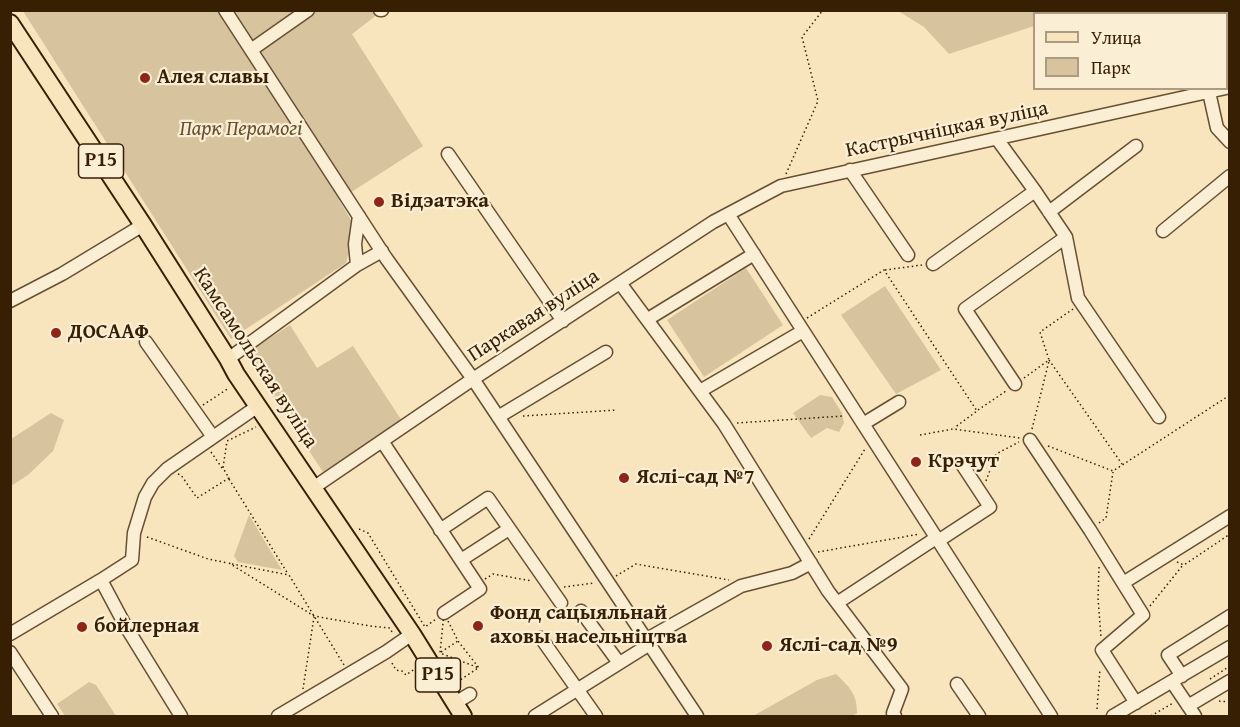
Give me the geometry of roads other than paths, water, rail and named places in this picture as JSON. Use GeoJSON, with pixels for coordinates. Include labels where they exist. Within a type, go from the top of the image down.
{"type":"FeatureCollection","features":[{"type":"Feature","properties":{"kind":"main road","name":"Камсамольская вуліца"},"geometry":{"type":"LineString","coordinates":[[10,23],[143,225],[236,374],[412,634],[434,657],[459,710]]}},
{"type":"Feature","properties":{"kind":"street"},"geometry":{"type":"LineString","coordinates":[[225,10],[382,251],[473,380],[698,717]]}},
{"type":"Feature","properties":{"kind":"street"},"geometry":{"type":"LineString","coordinates":[[251,50],[308,10]]}},
{"type":"Feature","properties":{"kind":"street","name":"Кастрычніцкая вуліца"},"geometry":{"type":"LineString","coordinates":[[781,186],[1218,90]]}},
{"type":"Feature","properties":{"kind":"street"},"geometry":{"type":"LineString","coordinates":[[1209,92],[1217,128],[1230,142]]}},
{"type":"Feature","properties":{"kind":"street"},"geometry":{"type":"LineString","coordinates":[[997,139],[1066,237],[1078,298],[1159,417]]}},
{"type":"Feature","properties":{"kind":"street"},"geometry":{"type":"LineString","coordinates":[[1049,212],[1137,146]]}},
{"type":"Feature","properties":{"kind":"street"},"geometry":{"type":"LineString","coordinates":[[448,154],[563,321]]}},
{"type":"Feature","properties":{"kind":"street"},"geometry":{"type":"LineString","coordinates":[[850,170],[908,255]]}},
{"type":"Feature","properties":{"kind":"street"},"geometry":{"type":"LineString","coordinates":[[1163,231],[1230,176]]}},
{"type":"Feature","properties":{"kind":"street","name":"Паркавая вуліца"},"geometry":{"type":"LineString","coordinates":[[313,488],[713,222],[781,186]]}},
{"type":"Feature","properties":{"kind":"street"},"geometry":{"type":"LineString","coordinates":[[933,264],[1035,191]]}},
{"type":"Feature","properties":{"kind":"street"},"geometry":{"type":"LineString","coordinates":[[728,214],[1051,717]]}},
{"type":"Feature","properties":{"kind":"street"},"geometry":{"type":"LineString","coordinates":[[357,265],[355,244],[359,216]]}},
{"type":"Feature","properties":{"kind":"street"},"geometry":{"type":"LineString","coordinates":[[10,301],[62,274],[143,225]]}},
{"type":"Feature","properties":{"kind":"street"},"geometry":{"type":"LineString","coordinates":[[1015,384],[965,309],[1066,237]]}},
{"type":"Feature","properties":{"kind":"street"},"geometry":{"type":"LineString","coordinates":[[228,359],[357,265],[382,251]]}},
{"type":"Feature","properties":{"kind":"street"},"geometry":{"type":"LineString","coordinates":[[648,319],[754,254]]}},
{"type":"Feature","properties":{"kind":"street"},"geometry":{"type":"LineString","coordinates":[[620,283],[724,424],[837,603],[902,688],[892,713],[895,717]]}},
{"type":"Feature","properties":{"kind":"street"},"geometry":{"type":"LineString","coordinates":[[700,391],[801,327]]}},
{"type":"Feature","properties":{"kind":"street"},"geometry":{"type":"LineString","coordinates":[[146,342],[195,411],[208,440]]}},
{"type":"Feature","properties":{"kind":"street"},"geometry":{"type":"LineString","coordinates":[[498,417],[606,352]]}},
{"type":"Feature","properties":{"kind":"street"},"geometry":{"type":"LineString","coordinates":[[860,419],[899,402]]}},
{"type":"Feature","properties":{"kind":"street"},"geometry":{"type":"LineString","coordinates":[[10,634],[132,560],[134,533],[145,496],[153,483],[166,469],[258,406]]}},
{"type":"Feature","properties":{"kind":"street"},"geometry":{"type":"LineString","coordinates":[[1030,440],[1143,615],[1102,650],[1136,703]]}},
{"type":"Feature","properties":{"kind":"street"},"geometry":{"type":"LineString","coordinates":[[382,441],[480,589],[444,613]]}},
{"type":"Feature","properties":{"kind":"street"},"geometry":{"type":"LineString","coordinates":[[837,603],[936,537],[990,507],[963,466]]}},
{"type":"Feature","properties":{"kind":"street"},"geometry":{"type":"LineString","coordinates":[[440,530],[488,498],[561,603]]}},
{"type":"Feature","properties":{"kind":"street"},"geometry":{"type":"LineString","coordinates":[[1123,583],[1230,516]]}},
{"type":"Feature","properties":{"kind":"street"},"geometry":{"type":"LineString","coordinates":[[461,560],[509,529]]}},
{"type":"Feature","properties":{"kind":"street"},"geometry":{"type":"LineString","coordinates":[[535,717],[649,641],[741,586],[792,573],[807,556]]}},
{"type":"Feature","properties":{"kind":"street"},"geometry":{"type":"LineString","coordinates":[[100,580],[124,625],[181,717]]}},
{"type":"Feature","properties":{"kind":"street"},"geometry":{"type":"LineString","coordinates":[[581,611],[619,663]]}},
{"type":"Feature","properties":{"kind":"street"},"geometry":{"type":"LineString","coordinates":[[1196,717],[1188,706],[1168,655],[1230,616]]}},
{"type":"Feature","properties":{"kind":"street"},"geometry":{"type":"LineString","coordinates":[[278,717],[412,634]]}},
{"type":"Feature","properties":{"kind":"street"},"geometry":{"type":"LineString","coordinates":[[541,638],[596,717]]}},
{"type":"Feature","properties":{"kind":"street"},"geometry":{"type":"LineString","coordinates":[[1113,717],[1230,647]]}},
{"type":"Feature","properties":{"kind":"street"},"geometry":{"type":"LineString","coordinates":[[10,652],[52,717]]}},
{"type":"Feature","properties":{"kind":"street"},"geometry":{"type":"LineString","coordinates":[[1188,706],[1230,681]]}},
{"type":"Feature","properties":{"kind":"street"},"geometry":{"type":"LineString","coordinates":[[957,684],[979,717]]}},
{"type":"Feature","properties":{"kind":"street"},"geometry":{"type":"LineString","coordinates":[[459,710],[470,694]]}},
{"type":"Feature","properties":{"kind":"place","name":"Алея славы"},"geometry":{"type":"Point","coordinates":[145,78]}},
{"type":"Feature","properties":{"kind":"place","name":"Відэатэка"},"geometry":{"type":"Point","coordinates":[379,202]}},
{"type":"Feature","properties":{"kind":"place","name":"ДОСААФ"},"geometry":{"type":"Point","coordinates":[56,333]}},
{"type":"Feature","properties":{"kind":"place","name":"Крэчут"},"geometry":{"type":"Point","coordinates":[916,462]}},
{"type":"Feature","properties":{"kind":"place","name":"Яслі-сад №7"},"geometry":{"type":"Point","coordinates":[624,478]}},
{"type":"Feature","properties":{"kind":"place","name":"Фонд сацыяльнай аховы насельніцтва"},"geometry":{"type":"Point","coordinates":[478,626]}},
{"type":"Feature","properties":{"kind":"place","name":"бойлерная"},"geometry":{"type":"Point","coordinates":[82,627]}},
{"type":"Feature","properties":{"kind":"place","name":"Яслі-сад №9"},"geometry":{"type":"Point","coordinates":[767,646]}},
{"type":"Feature","properties":{"kind":"park label","name":"Парк Перамогі"},"geometry":{"type":"Point","coordinates":[241,130]}}]}
